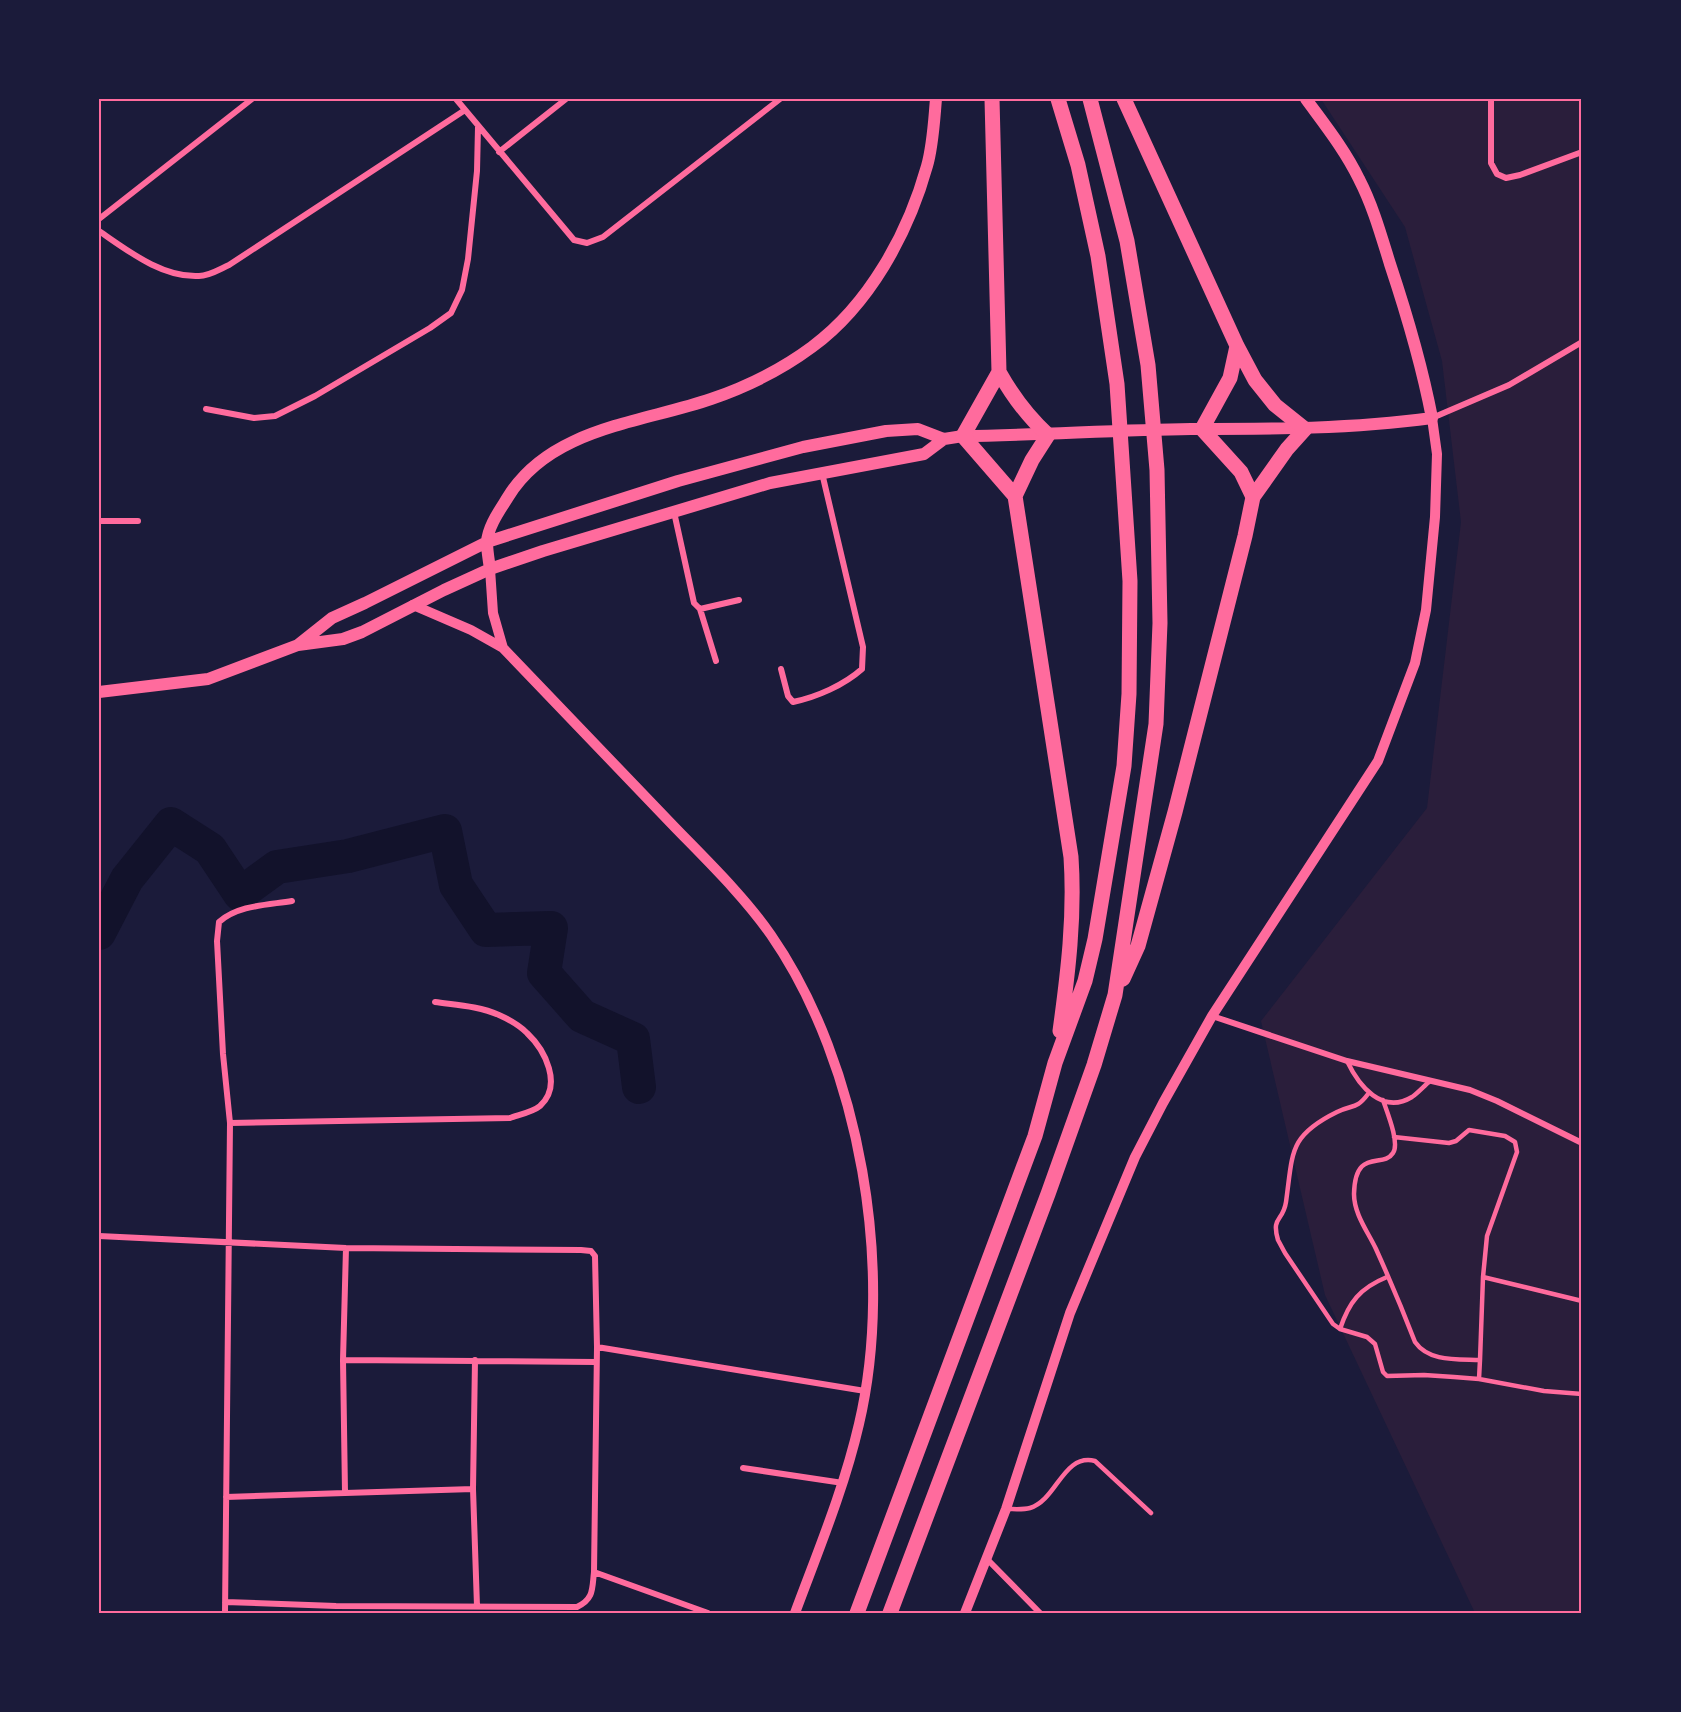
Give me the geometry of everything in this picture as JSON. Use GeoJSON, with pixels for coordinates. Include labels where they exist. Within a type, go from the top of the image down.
{"type":"FeatureCollection","features":[{"type":"Feature","properties":{"kind":"highway"},"geometry":{"type":"LineString","coordinates":[[992,99],[999,372],[1012,396],[1029,418],[1048,435],[1032,460],[1015,496]]}},
{"type":"Feature","properties":{"kind":"highway"},"geometry":{"type":"LineString","coordinates":[[857,1613],[1035,1136],[1055,1063],[1085,981],[1095,939],[1124,766],[1129,694],[1130,581],[1117,384],[1098,256],[1078,165],[1058,99]]}},
{"type":"Feature","properties":{"kind":"highway"},"geometry":{"type":"LineString","coordinates":[[890,1613],[1048,1194],[1094,1065],[1115,995],[1156,724],[1160,623],[1157,470],[1148,365],[1127,241],[1090,99]]}},
{"type":"Feature","properties":{"kind":"highway"},"geometry":{"type":"LineString","coordinates":[[1115,995],[1138,946],[1169,834],[1253,497],[1287,449],[1305,429],[1275,405],[1255,380],[1237,346],[1124,99]]}},
{"type":"Feature","properties":{"kind":"highway"},"geometry":{"type":"LineString","coordinates":[[1237,346],[1230,378],[1196,429],[1241,471],[1253,497]]}},
{"type":"Feature","properties":{"kind":"highway"},"geometry":{"type":"LineString","coordinates":[[999,372],[963,436],[1015,496],[1071,857],[1074,892],[1071,939],[1055,1063]]}},
{"type":"Feature","properties":{"kind":"main road"},"geometry":{"type":"LineString","coordinates":[[490,569],[488,542],[490,530],[521,478],[547,455],[571,442],[593,434],[713,399],[758,380],[812,347],[840,322],[876,278],[913,210],[927,165],[936,99]]}},
{"type":"Feature","properties":{"kind":"main road"},"geometry":{"type":"LineString","coordinates":[[99,692],[208,679],[298,645],[343,639],[363,632],[413,605],[490,569],[543,551],[770,483],[924,454],[944,439],[963,436],[1196,429],[1305,429],[1432,418],[1425,381],[1403,300],[1372,207],[1339,143],[1306,99]]}},
{"type":"Feature","properties":{"kind":"main road"},"geometry":{"type":"LineString","coordinates":[[298,645],[332,618],[488,542],[678,481],[803,447],[886,430],[918,429],[944,439]]}},
{"type":"Feature","properties":{"kind":"street"},"geometry":{"type":"LineString","coordinates":[[99,219],[252,99]]}},
{"type":"Feature","properties":{"kind":"street"},"geometry":{"type":"LineString","coordinates":[[456,99],[574,240],[587,243],[603,237],[780,99]]}},
{"type":"Feature","properties":{"kind":"street"},"geometry":{"type":"LineString","coordinates":[[499,152],[566,99]]}},
{"type":"Feature","properties":{"kind":"street"},"geometry":{"type":"LineString","coordinates":[[1491,99],[1491,164],[1497,174],[1506,178],[1520,175],[1582,152]]}},
{"type":"Feature","properties":{"kind":"street"},"geometry":{"type":"LineString","coordinates":[[99,231],[143,261],[180,274],[200,276],[214,272],[229,265],[465,110]]}},
{"type":"Feature","properties":{"kind":"street"},"geometry":{"type":"LineString","coordinates":[[207,409],[254,418],[275,416],[315,396],[430,328],[451,313],[462,290],[468,259],[477,171],[478,127]]}},
{"type":"Feature","properties":{"kind":"street"},"geometry":{"type":"LineString","coordinates":[[965,1613],[1006,1509],[1070,1313],[1106,1224],[1154,1121],[1212,1016],[1378,761],[1411,673],[1426,610],[1431,574],[1437,454],[1432,418],[1509,385],[1582,342]]}},
{"type":"Feature","properties":{"kind":"street"},"geometry":{"type":"LineString","coordinates":[[781,669],[788,696],[794,702],[806,699],[852,678],[862,669],[863,647],[821,472]]}},
{"type":"Feature","properties":{"kind":"street"},"geometry":{"type":"LineString","coordinates":[[674,511],[694,603],[700,609],[716,661]]}},
{"type":"Feature","properties":{"kind":"street"},"geometry":{"type":"LineString","coordinates":[[99,521],[138,521]]}},
{"type":"Feature","properties":{"kind":"street"},"geometry":{"type":"LineString","coordinates":[[490,569],[494,613],[503,648]]}},
{"type":"Feature","properties":{"kind":"street"},"geometry":{"type":"LineString","coordinates":[[700,609],[739,600]]}},
{"type":"Feature","properties":{"kind":"street"},"geometry":{"type":"LineString","coordinates":[[413,605],[471,630],[503,648],[730,885],[770,934],[797,977],[819,1022],[842,1087],[857,1147],[867,1202],[873,1272],[872,1342],[860,1424],[843,1483],[795,1613]]}},
{"type":"Feature","properties":{"kind":"street"},"geometry":{"type":"LineString","coordinates":[[225,1613],[230,1123],[223,1054],[217,941],[219,922],[226,916],[239,910],[292,901]]}},
{"type":"Feature","properties":{"kind":"street"},"geometry":{"type":"LineString","coordinates":[[230,1123],[510,1118],[539,1106],[551,1090],[551,1073],[543,1054],[526,1032],[499,1015],[471,1007],[435,1002]]}},
{"type":"Feature","properties":{"kind":"street"},"geometry":{"type":"LineString","coordinates":[[1212,1016],[1347,1061],[1470,1090],[1582,1143]]}},
{"type":"Feature","properties":{"kind":"street"},"geometry":{"type":"LineString","coordinates":[[99,1236],[346,1248],[591,1251],[595,1256],[597,1347],[594,1572],[592,1591],[587,1602],[577,1607],[477,1606],[337,1610],[225,1602]]}},
{"type":"Feature","properties":{"kind":"street"},"geometry":{"type":"LineString","coordinates":[[345,1493],[343,1360],[346,1248]]}},
{"type":"Feature","properties":{"kind":"street"},"geometry":{"type":"LineString","coordinates":[[597,1347],[866,1391]]}},
{"type":"Feature","properties":{"kind":"street"},"geometry":{"type":"LineString","coordinates":[[343,1360],[596,1362]]}},
{"type":"Feature","properties":{"kind":"street"},"geometry":{"type":"LineString","coordinates":[[474,1360],[473,1489],[477,1606]]}},
{"type":"Feature","properties":{"kind":"street"},"geometry":{"type":"LineString","coordinates":[[742,1467],[843,1483]]}},
{"type":"Feature","properties":{"kind":"street"},"geometry":{"type":"LineString","coordinates":[[226,1497],[473,1489]]}},
{"type":"Feature","properties":{"kind":"street"},"geometry":{"type":"LineString","coordinates":[[987,1559],[1040,1613]]}},
{"type":"Feature","properties":{"kind":"street"},"geometry":{"type":"LineString","coordinates":[[594,1572],[708,1613]]}},
{"type":"Feature","properties":{"kind":"lane"},"geometry":{"type":"LineString","coordinates":[[1347,1061],[1353,1074],[1368,1094],[1383,1100],[1398,1102],[1413,1096],[1430,1081]]}},
{"type":"Feature","properties":{"kind":"lane"},"geometry":{"type":"LineString","coordinates":[[1368,1094],[1360,1104],[1339,1110],[1305,1131],[1296,1146],[1290,1165],[1284,1211],[1276,1220],[1275,1229],[1285,1253],[1323,1311],[1340,1329],[1367,1337],[1375,1344],[1383,1372],[1387,1377],[1424,1375],[1479,1379],[1544,1391],[1582,1394]]}},
{"type":"Feature","properties":{"kind":"lane"},"geometry":{"type":"LineString","coordinates":[[1383,1100],[1394,1137],[1393,1154],[1389,1158],[1363,1165],[1358,1173],[1354,1197],[1360,1218],[1421,1351],[1429,1355],[1451,1359],[1480,1360]]}},
{"type":"Feature","properties":{"kind":"lane"},"geometry":{"type":"LineString","coordinates":[[1394,1137],[1449,1143],[1456,1141],[1469,1130],[1505,1136],[1515,1142],[1517,1152],[1486,1236],[1482,1277],[1479,1379]]}},
{"type":"Feature","properties":{"kind":"lane"},"geometry":{"type":"LineString","coordinates":[[1340,1329],[1346,1312],[1367,1285],[1387,1277]]}},
{"type":"Feature","properties":{"kind":"lane"},"geometry":{"type":"LineString","coordinates":[[1482,1277],[1582,1301]]}},
{"type":"Feature","properties":{"kind":"lane"},"geometry":{"type":"LineString","coordinates":[[1006,1509],[1030,1508],[1042,1501],[1076,1462],[1086,1458],[1095,1461],[1151,1513]]}},
{"type":"Feature","properties":{"kind":"shaded area"},"geometry":{"type":"Polygon","coordinates":[[[1321,99],[1582,99],[1582,1613],[1475,1613],[1325,1295],[1261,1021],[1427,808],[1461,522],[1442,361],[1405,227],[1321,99]]]}},
{"type":"Feature","properties":{"kind":"waterway"},"geometry":{"type":"LineString","coordinates":[[99,933],[127,879],[171,824],[210,849],[240,894],[277,867],[348,856],[445,831],[456,885],[486,930],[551,928],[544,973],[582,1016],[633,1039],[639,1087]]}}]}
